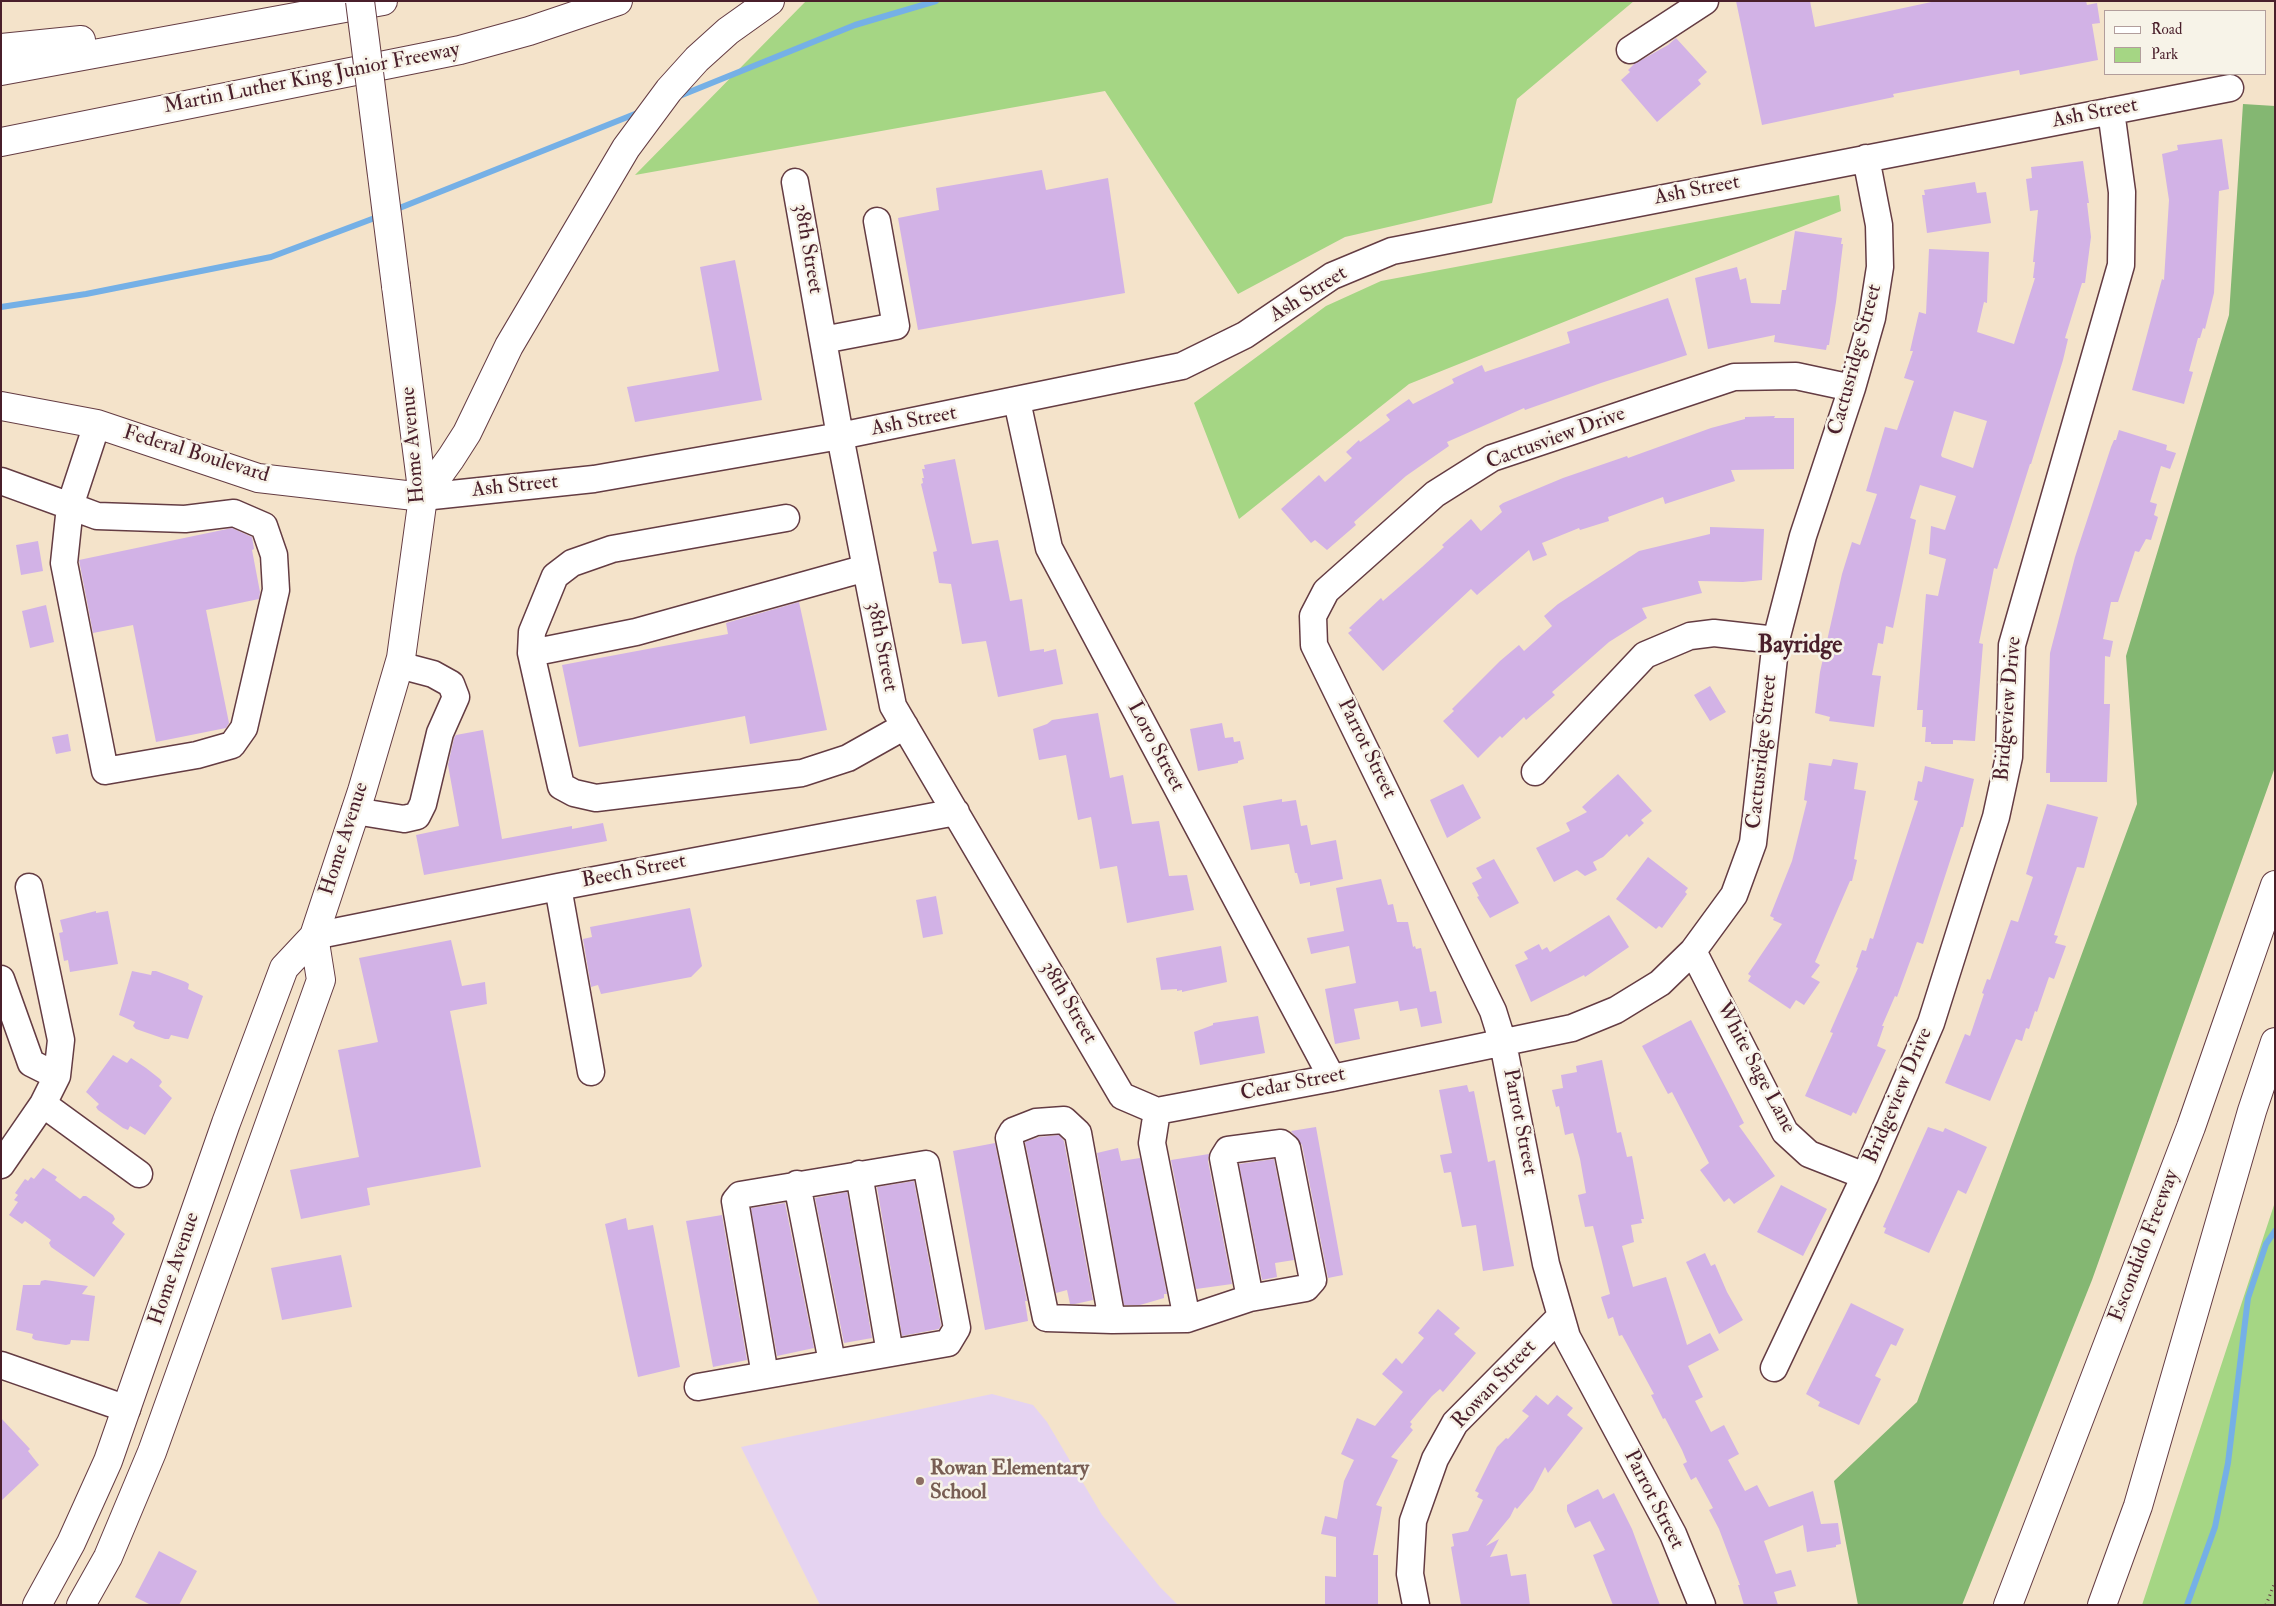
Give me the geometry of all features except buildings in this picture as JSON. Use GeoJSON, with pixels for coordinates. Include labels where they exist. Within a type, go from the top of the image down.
{"type":"FeatureCollection","features":[{"type":"Feature","properties":{"kind":"main road","name":"Home Avenue"},"geometry":{"type":"LineString","coordinates":[[37,1605],[71,1543],[108,1462],[226,1123],[284,968],[314,936],[355,811],[399,665],[423,497],[360,1]]}},
{"type":"Feature","properties":{"kind":"main road"},"geometry":{"type":"LineString","coordinates":[[1,71],[383,1]]}},
{"type":"Feature","properties":{"kind":"main road","name":"Martin Luther King Junior Freeway"},"geometry":{"type":"LineString","coordinates":[[1,142],[460,50],[529,31],[618,1]]}},
{"type":"Feature","properties":{"kind":"main road"},"geometry":{"type":"LineString","coordinates":[[423,497],[467,433],[509,346],[618,160],[669,90],[698,59],[728,32],[765,4]]}},
{"type":"Feature","properties":{"kind":"main road"},"geometry":{"type":"LineString","coordinates":[[1,48],[286,20]]}},
{"type":"Feature","properties":{"kind":"main road","name":"Federal Boulevard"},"geometry":{"type":"LineString","coordinates":[[1,406],[97,424],[258,478],[423,497]]}},
{"type":"Feature","properties":{"kind":"main road","name":"Escondido Freeway"},"geometry":{"type":"LineString","coordinates":[[2008,1605],[2191,1127],[2275,885]]}},
{"type":"Feature","properties":{"kind":"main road","name":"Home Avenue"},"geometry":{"type":"LineString","coordinates":[[81,1605],[108,1557],[135,1495],[321,980],[314,936]]}},
{"type":"Feature","properties":{"kind":"main road"},"geometry":{"type":"LineString","coordinates":[[2102,1605],[2138,1506],[2252,1111],[2275,1042]]}},
{"type":"Feature","properties":{"kind":"street"},"geometry":{"type":"LineString","coordinates":[[1630,50],[1705,1]]}},
{"type":"Feature","properties":{"kind":"street","name":"Ash Street"},"geometry":{"type":"LineString","coordinates":[[423,497],[594,479],[840,436],[1182,366],[1245,335],[1332,276],[1392,251],[2230,88]]}},
{"type":"Feature","properties":{"kind":"street","name":"Bridgeview Drive"},"geometry":{"type":"LineString","coordinates":[[1774,1368],[1865,1176],[1931,1023],[1996,817],[2009,757],[2012,645],[2121,266],[2122,192],[2111,111]]}},
{"type":"Feature","properties":{"kind":"street","name":"Cactusridge Street"},"geometry":{"type":"LineString","coordinates":[[1503,1043],[1572,1028],[1616,1010],[1660,983],[1694,951],[1734,894],[1753,843],[1776,640],[1803,536],[1852,388],[1872,318],[1880,267],[1879,225],[1866,158]]}},
{"type":"Feature","properties":{"kind":"street","name":"38th Street"},"geometry":{"type":"LineString","coordinates":[[794,182],[840,436],[893,706],[1122,1096],[1157,1111]]}},
{"type":"Feature","properties":{"kind":"street"},"geometry":{"type":"LineString","coordinates":[[823,340],[896,326],[877,221]]}},
{"type":"Feature","properties":{"kind":"street","name":"Cactusview Drive"},"geometry":{"type":"LineString","coordinates":[[1314,646],[1313,616],[1326,590],[1435,494],[1492,458],[1734,378],[1796,376],[1852,388]]}},
{"type":"Feature","properties":{"kind":"street","name":"Loro Street"},"geometry":{"type":"LineString","coordinates":[[1017,401],[1048,548],[1332,1078]]}},
{"type":"Feature","properties":{"kind":"street"},"geometry":{"type":"LineString","coordinates":[[1,481],[70,506],[97,516],[185,519],[234,513],[264,526],[274,555],[276,590],[244,728],[232,745],[196,755],[105,771],[64,564],[70,506],[97,424]]}},
{"type":"Feature","properties":{"kind":"street"},"geometry":{"type":"LineString","coordinates":[[786,518],[612,549],[572,562],[555,576],[532,632],[531,653],[561,786],[596,798],[802,773],[848,758],[905,726]]}},
{"type":"Feature","properties":{"kind":"street"},"geometry":{"type":"LineString","coordinates":[[531,653],[636,632],[866,568]]}},
{"type":"Feature","properties":{"kind":"street"},"geometry":{"type":"LineString","coordinates":[[1535,772],[1645,655],[1690,636],[1714,633],[1776,640]]}},
{"type":"Feature","properties":{"kind":"street","name":"Parrot Street"},"geometry":{"type":"LineString","coordinates":[[1314,646],[1493,1011],[1503,1043],[1546,1264],[1567,1337],[1673,1534],[1702,1605]]}},
{"type":"Feature","properties":{"kind":"street"},"geometry":{"type":"LineString","coordinates":[[355,811],[404,819],[417,816],[423,804],[440,733],[456,697],[450,684],[433,674],[399,665]]}},
{"type":"Feature","properties":{"kind":"street","name":"Beech Street"},"geometry":{"type":"LineString","coordinates":[[314,936],[558,887],[956,812]]}},
{"type":"Feature","properties":{"kind":"street"},"geometry":{"type":"LineString","coordinates":[[1,1165],[43,1104],[57,1076],[62,1040],[29,887]]}},
{"type":"Feature","properties":{"kind":"street"},"geometry":{"type":"LineString","coordinates":[[558,887],[591,1072]]}},
{"type":"Feature","properties":{"kind":"street","name":"White Sage Lane"},"geometry":{"type":"LineString","coordinates":[[1694,951],[1784,1132],[1809,1154],[1865,1176]]}},
{"type":"Feature","properties":{"kind":"street"},"geometry":{"type":"LineString","coordinates":[[1,979],[32,1063],[57,1076]]}},
{"type":"Feature","properties":{"kind":"street","name":"Cedar Street"},"geometry":{"type":"LineString","coordinates":[[1157,1111],[1503,1043]]}},
{"type":"Feature","properties":{"kind":"street"},"geometry":{"type":"LineString","coordinates":[[43,1104],[139,1174]]}},
{"type":"Feature","properties":{"kind":"street"},"geometry":{"type":"LineString","coordinates":[[1157,1111],[1152,1143],[1187,1319]]}},
{"type":"Feature","properties":{"kind":"street"},"geometry":{"type":"LineString","coordinates":[[1112,1320],[1078,1133],[1064,1120],[1036,1122],[1013,1131],[1009,1138],[1046,1318],[1112,1320],[1187,1319],[1250,1298],[1306,1288],[1313,1280],[1287,1148],[1281,1143],[1228,1150],[1223,1158],[1250,1298]]}},
{"type":"Feature","properties":{"kind":"street"},"geometry":{"type":"LineString","coordinates":[[698,1387],[948,1343],[957,1328],[926,1164],[797,1184],[740,1196],[735,1201],[765,1375]]}},
{"type":"Feature","properties":{"kind":"street"},"geometry":{"type":"LineString","coordinates":[[859,1174],[890,1353]]}},
{"type":"Feature","properties":{"kind":"street"},"geometry":{"type":"LineString","coordinates":[[797,1184],[832,1362]]}},
{"type":"Feature","properties":{"kind":"street","name":"Rowan Street"},"geometry":{"type":"LineString","coordinates":[[1416,1605],[1410,1574],[1413,1521],[1434,1459],[1454,1423],[1561,1316]]}},
{"type":"Feature","properties":{"kind":"street"},"geometry":{"type":"LineString","coordinates":[[1,1364],[127,1409]]}},
{"type":"Feature","properties":{"kind":"path"},"geometry":{"type":"LineString","coordinates":[[2266,1605],[2275,1582]]}},
{"type":"Feature","properties":{"kind":"shaded area","name":"Rowan Elementary School"},"geometry":{"type":"Polygon","coordinates":[[[992,1394],[1033,1405],[1047,1422],[1102,1515],[1160,1587],[1178,1605],[820,1605],[741,1447],[992,1394]]]}},
{"type":"Feature","properties":{"kind":"green space"},"geometry":{"type":"Polygon","coordinates":[[[806,1],[1634,1],[1517,99],[1492,203],[1345,237],[1238,294],[1105,91],[635,175],[806,1]]]}},
{"type":"Feature","properties":{"kind":"green space"},"geometry":{"type":"Polygon","coordinates":[[[2243,104],[2275,106],[2274,770],[2092,1280],[1962,1605],[1858,1605],[1834,1481],[1917,1402],[2137,804],[2126,656],[2229,315],[2243,104]]]}},
{"type":"Feature","properties":{"kind":"green space"},"geometry":{"type":"Polygon","coordinates":[[[1839,195],[1841,211],[1409,384],[1239,519],[1194,403],[1326,306],[1381,281],[1839,195]]]}},
{"type":"Feature","properties":{"kind":"green space"},"geometry":{"type":"Polygon","coordinates":[[[2275,1202],[2275,1605],[2142,1605],[2275,1202]]]}},
{"type":"Feature","properties":{"kind":"waterway"},"geometry":{"type":"LineString","coordinates":[[677,97],[855,25],[936,1]]}},
{"type":"Feature","properties":{"kind":"waterway"},"geometry":{"type":"LineString","coordinates":[[392,211],[640,112]]}},
{"type":"Feature","properties":{"kind":"waterway"},"geometry":{"type":"LineString","coordinates":[[1,307],[86,294],[271,257],[380,216]]}},
{"type":"Feature","properties":{"kind":"waterway"},"geometry":{"type":"LineString","coordinates":[[2187,1605],[2215,1527],[2228,1463],[2248,1298],[2266,1244],[2275,1231]]}},
{"type":"Feature","properties":{"kind":"place","name":"Rowan Elementary School"},"geometry":{"type":"Point","coordinates":[920,1481]}},
{"type":"Feature","properties":{"kind":"district","name":"Bayridge"},"geometry":{"type":"Point","coordinates":[1800,647]}}]}
